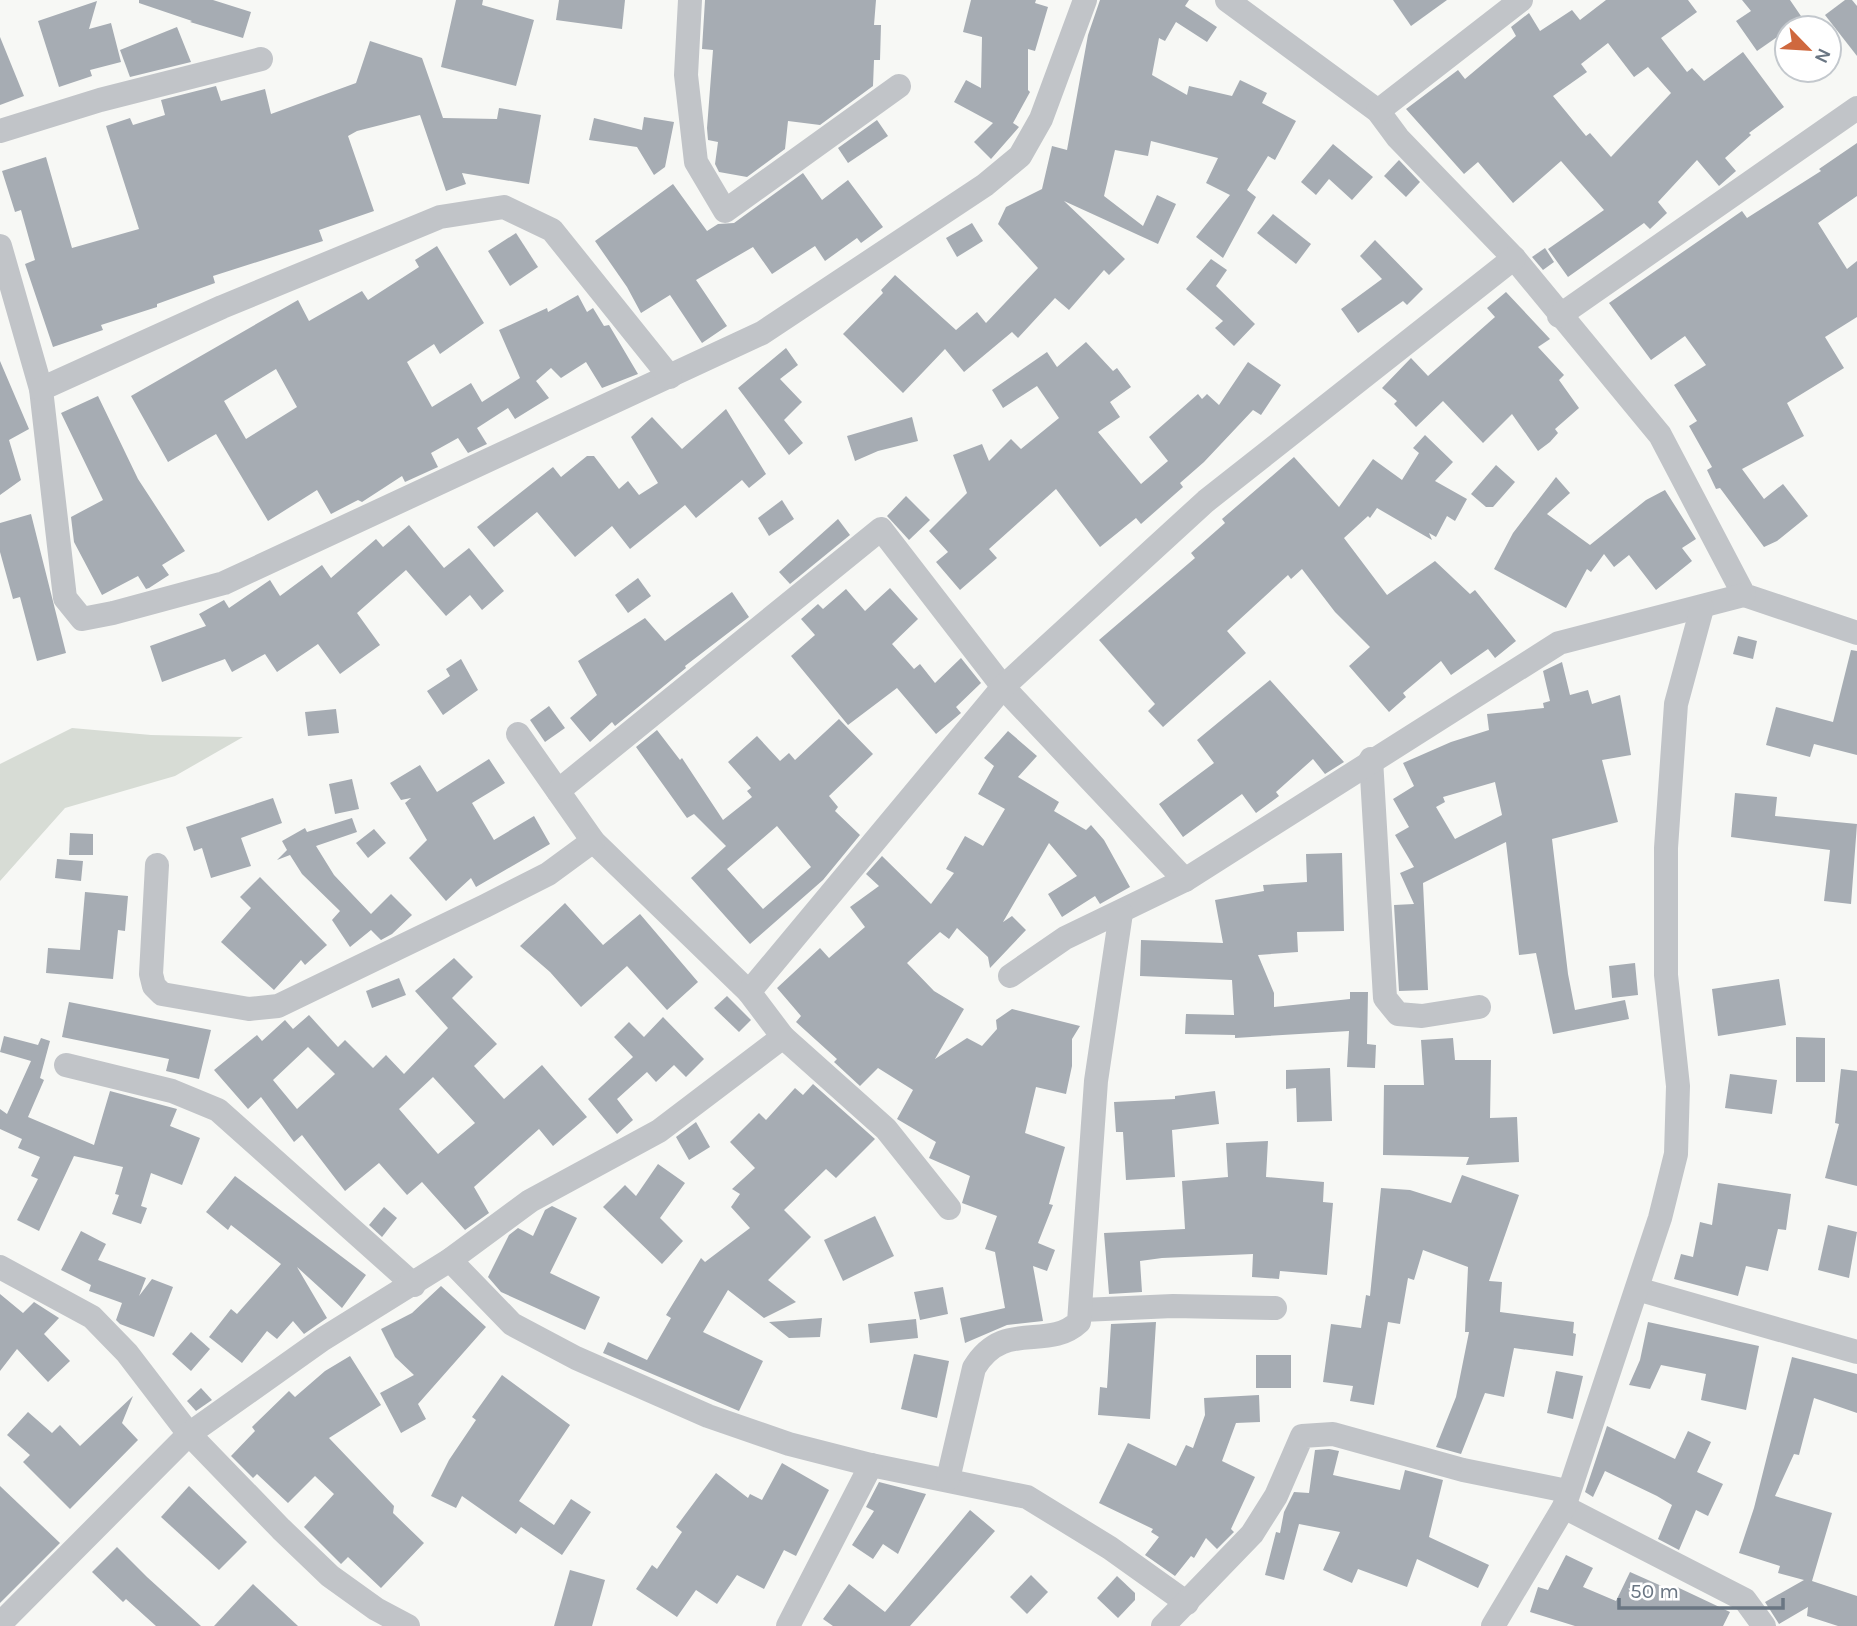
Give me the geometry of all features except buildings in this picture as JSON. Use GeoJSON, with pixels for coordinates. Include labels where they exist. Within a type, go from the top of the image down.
{"type":"FeatureCollection","features":[{"type":"Feature","properties":{"kind":"street"},"geometry":{"type":"LineString","coordinates":[[690,0],[686,75],[696,162],[725,211],[899,86]]}},
{"type":"Feature","properties":{"kind":"street"},"geometry":{"type":"LineString","coordinates":[[0,246],[41,389],[65,598],[82,619],[113,613],[224,583],[762,333],[985,185],[1020,156],[1041,119],[1085,0]]}},
{"type":"Feature","properties":{"kind":"street"},"geometry":{"type":"LineString","coordinates":[[1227,0],[1378,111],[1398,138],[1514,258],[1559,316],[1660,435],[1744,596]]}},
{"type":"Feature","properties":{"kind":"street"},"geometry":{"type":"LineString","coordinates":[[1378,111],[1521,0]]}},
{"type":"Feature","properties":{"kind":"street"},"geometry":{"type":"LineString","coordinates":[[0,131],[100,100],[261,59]]}},
{"type":"Feature","properties":{"kind":"street"},"geometry":{"type":"LineString","coordinates":[[1559,316],[1857,108]]}},
{"type":"Feature","properties":{"kind":"street"},"geometry":{"type":"LineString","coordinates":[[41,389],[222,307],[440,217],[504,206],[552,230],[670,377]]}},
{"type":"Feature","properties":{"kind":"street"},"geometry":{"type":"LineString","coordinates":[[750,992],[1003,687],[1206,501],[1514,258]]}},
{"type":"Feature","properties":{"kind":"street"},"geometry":{"type":"LineString","coordinates":[[558,791],[881,529],[1003,687],[1185,880]]}},
{"type":"Feature","properties":{"kind":"street"},"geometry":{"type":"LineString","coordinates":[[1010,976],[1065,938],[1185,880],[1371,759],[1559,643],[1744,596],[1857,633]]}},
{"type":"Feature","properties":{"kind":"street"},"geometry":{"type":"LineString","coordinates":[[1493,1626],[1566,1499],[1660,1218],[1676,1154],[1678,1086],[1666,975],[1666,848],[1676,704],[1702,608]]}},
{"type":"Feature","properties":{"kind":"street"},"geometry":{"type":"LineString","coordinates":[[518,734],[593,841],[750,992],[783,1037],[886,1129],[948,1208]]}},
{"type":"Feature","properties":{"kind":"street"},"geometry":{"type":"LineString","coordinates":[[1371,759],[1385,998],[1398,1014],[1422,1016],[1479,1007]]}},
{"type":"Feature","properties":{"kind":"street"},"geometry":{"type":"LineString","coordinates":[[157,865],[151,974],[154,986],[162,994],[248,1009],[278,1006],[485,906],[548,874],[593,841]]}},
{"type":"Feature","properties":{"kind":"street"},"geometry":{"type":"LineString","coordinates":[[948,1479],[974,1368],[984,1352],[998,1342],[1068,1333],[1079,1322],[1082,1310],[1096,1081],[1121,913]]}},
{"type":"Feature","properties":{"kind":"street"},"geometry":{"type":"LineString","coordinates":[[2,1619],[189,1434],[323,1339],[414,1285],[530,1201],[659,1131],[783,1037]]}},
{"type":"Feature","properties":{"kind":"street"},"geometry":{"type":"LineString","coordinates":[[66,1065],[172,1091],[218,1111],[414,1285]]}},
{"type":"Feature","properties":{"kind":"street"},"geometry":{"type":"LineString","coordinates":[[450,1260],[512,1324],[576,1358],[708,1416],[789,1444],[871,1465],[1027,1497],[1110,1548],[1186,1603]]}},
{"type":"Feature","properties":{"kind":"street"},"geometry":{"type":"LineString","coordinates":[[0,1267],[92,1317],[127,1353],[189,1434],[330,1576],[376,1609],[408,1626]]}},
{"type":"Feature","properties":{"kind":"street"},"geometry":{"type":"LineString","coordinates":[[1637,1289],[1857,1352]]}},
{"type":"Feature","properties":{"kind":"street"},"geometry":{"type":"LineString","coordinates":[[1082,1310],[1173,1306],[1275,1308]]}},
{"type":"Feature","properties":{"kind":"street"},"geometry":{"type":"LineString","coordinates":[[1163,1626],[1252,1534],[1276,1496],[1302,1436],[1333,1434],[1566,1499],[1745,1600],[1764,1626]]}},
{"type":"Feature","properties":{"kind":"street"},"geometry":{"type":"LineString","coordinates":[[789,1626],[871,1465]]}},
{"type":"Feature","properties":{"kind":"shaded area"},"geometry":{"type":"Polygon","coordinates":[[[72,728],[151,735],[243,737],[175,776],[65,808],[0,881],[0,764],[72,728]]]}}]}
